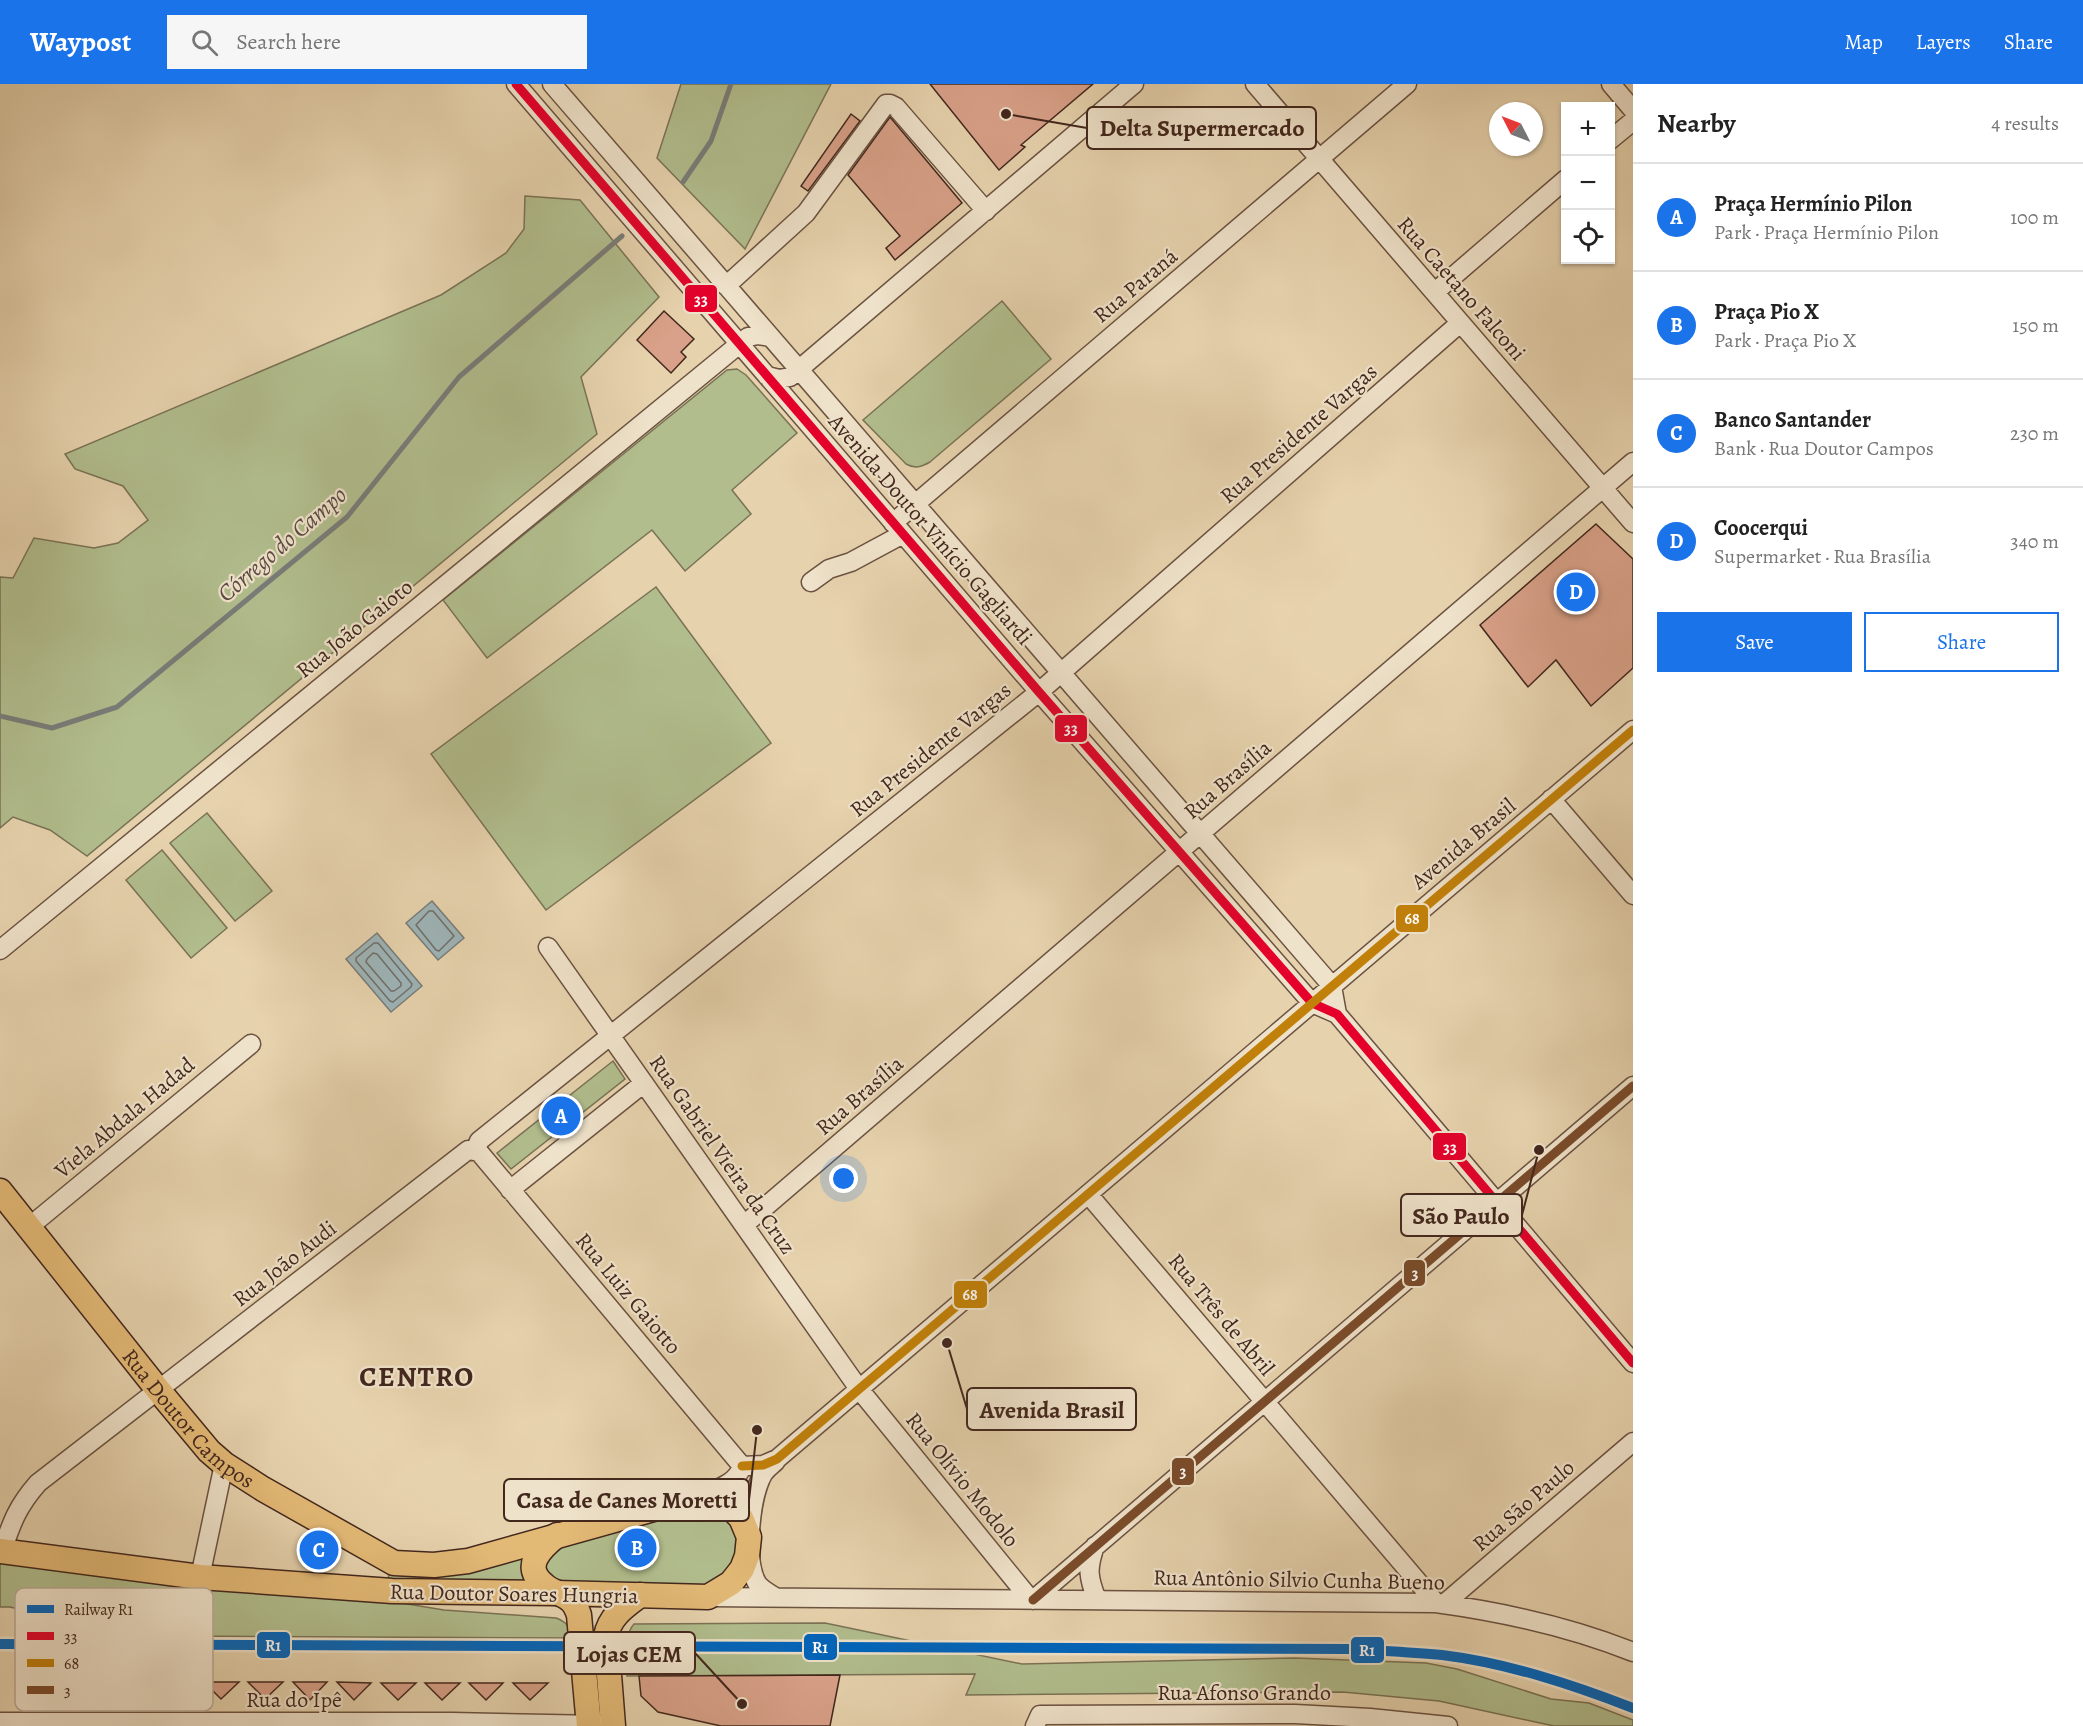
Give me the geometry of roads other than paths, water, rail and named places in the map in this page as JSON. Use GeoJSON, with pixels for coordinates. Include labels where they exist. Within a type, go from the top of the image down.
{"type":"FeatureCollection","features":[{"type":"Feature","properties":{"kind":"main road","name":"Rua Doutor Campos"},"geometry":{"type":"LineString","coordinates":[[0,1191],[159,1391],[202,1443],[224,1464],[263,1489],[394,1563],[434,1565],[468,1561],[700,1496]]}},
{"type":"Feature","properties":{"kind":"main road"},"geometry":{"type":"LineString","coordinates":[[700,1496],[718,1500],[730,1507],[741,1518],[749,1537],[747,1556],[742,1569],[730,1583],[708,1597]]}},
{"type":"Feature","properties":{"kind":"main road"},"geometry":{"type":"LineString","coordinates":[[557,1535],[538,1553],[534,1560],[534,1570],[544,1586],[568,1598],[575,1605],[579,1615],[589,1725]]}},
{"type":"Feature","properties":{"kind":"main road","name":"Rua Doutor Soares Hungria"},"geometry":{"type":"LineString","coordinates":[[1,1551],[200,1577],[392,1591],[708,1597]]}},
{"type":"Feature","properties":{"kind":"main road"},"geometry":{"type":"LineString","coordinates":[[392,1591],[434,1599],[561,1610],[573,1617],[581,1631]]}},
{"type":"Feature","properties":{"kind":"main road"},"geometry":{"type":"LineString","coordinates":[[614,1726],[606,1636],[608,1625],[619,1611],[640,1595]]}},
{"type":"Feature","properties":{"kind":"street","name":"Avenida Doutor Vinício Gagliardi"},"geometry":{"type":"LineString","coordinates":[[516,84],[1039,692],[1312,1003]]}},
{"type":"Feature","properties":{"kind":"street","name":"Avenida Doutor Vinício Gagliardi"},"geometry":{"type":"LineString","coordinates":[[552,84],[1332,986]]}},
{"type":"Feature","properties":{"kind":"street"},"geometry":{"type":"LineString","coordinates":[[767,376],[779,379],[790,377],[1134,84]]}},
{"type":"Feature","properties":{"kind":"street","name":"Rua Caetano Falconi"},"geometry":{"type":"LineString","coordinates":[[1255,84],[1633,523]]}},
{"type":"Feature","properties":{"kind":"street","name":"Rua Paraná"},"geometry":{"type":"LineString","coordinates":[[811,582],[830,569],[851,562],[898,528],[915,504],[1407,84]]}},
{"type":"Feature","properties":{"kind":"street"},"geometry":{"type":"LineString","coordinates":[[1611,84],[1633,110]]}},
{"type":"Feature","properties":{"kind":"street"},"geometry":{"type":"LineString","coordinates":[[726,286],[806,213],[886,104],[896,107],[986,211]]}},
{"type":"Feature","properties":{"kind":"street"},"geometry":{"type":"LineString","coordinates":[[1615,137],[1633,121]]}},
{"type":"Feature","properties":{"kind":"street"},"geometry":{"type":"LineString","coordinates":[[1434,292],[1561,183]]}},
{"type":"Feature","properties":{"kind":"street","name":"Rua Presidente Vargas"},"geometry":{"type":"LineString","coordinates":[[611,1036],[1039,692],[1460,323]]}},
{"type":"Feature","properties":{"kind":"street"},"geometry":{"type":"LineString","coordinates":[[739,344],[747,337],[758,335],[771,338]]}},
{"type":"Feature","properties":{"kind":"street","name":"Rua João Gaioto"},"geometry":{"type":"LineString","coordinates":[[0,950],[739,344]]}},
{"type":"Feature","properties":{"kind":"street","name":"Rua Brasília"},"geometry":{"type":"LineString","coordinates":[[744,1225],[1633,462]]}},
{"type":"Feature","properties":{"kind":"street","name":"Avenida Brasil"},"geometry":{"type":"LineString","coordinates":[[742,1466],[763,1466],[777,1459],[1633,729]]}},
{"type":"Feature","properties":{"kind":"street"},"geometry":{"type":"LineString","coordinates":[[1551,799],[1633,895]]}},
{"type":"Feature","properties":{"kind":"street","name":"Rua Gabriel Vieira da Cruz"},"geometry":{"type":"LineString","coordinates":[[548,947],[859,1389]]}},
{"type":"Feature","properties":{"kind":"street"},"geometry":{"type":"LineString","coordinates":[[1332,986],[1337,1014]]}},
{"type":"Feature","properties":{"kind":"street"},"geometry":{"type":"LineString","coordinates":[[1312,1003],[1337,1014],[1633,1363]]}},
{"type":"Feature","properties":{"kind":"street"},"geometry":{"type":"LineString","coordinates":[[479,1152],[477,1146],[479,1141],[611,1036]]}},
{"type":"Feature","properties":{"kind":"street","name":"Viela Abdala Hadad"},"geometry":{"type":"LineString","coordinates":[[29,1227],[251,1044]]}},
{"type":"Feature","properties":{"kind":"street"},"geometry":{"type":"LineString","coordinates":[[510,1190],[644,1083]]}},
{"type":"Feature","properties":{"kind":"street"},"geometry":{"type":"LineString","coordinates":[[1031,1600],[1633,1086]]}},
{"type":"Feature","properties":{"kind":"street","name":"Rua João Audi"},"geometry":{"type":"LineString","coordinates":[[1,1551],[22,1501],[38,1483],[468,1150],[479,1152]]}},
{"type":"Feature","properties":{"kind":"street","name":"Rua Luiz Gaiotto"},"geometry":{"type":"LineString","coordinates":[[479,1152],[742,1466]]}},
{"type":"Feature","properties":{"kind":"street","name":"Rua Três de Abril"},"geometry":{"type":"LineString","coordinates":[[1088,1194],[1440,1603]]}},
{"type":"Feature","properties":{"kind":"street","name":"Rua Olívio Modolo"},"geometry":{"type":"LineString","coordinates":[[859,1389],[1031,1600]]}},
{"type":"Feature","properties":{"kind":"street","name":"Rua São Paulo"},"geometry":{"type":"LineString","coordinates":[[1440,1603],[1633,1442]]}},
{"type":"Feature","properties":{"kind":"street"},"geometry":{"type":"LineString","coordinates":[[776,1597],[757,1583],[749,1537],[753,1503],[759,1485],[764,1473],[777,1459]]}},
{"type":"Feature","properties":{"kind":"street"},"geometry":{"type":"LineString","coordinates":[[200,1577],[224,1464]]}},
{"type":"Feature","properties":{"kind":"street"},"geometry":{"type":"LineString","coordinates":[[700,1496],[728,1484],[740,1474],[742,1466]]}},
{"type":"Feature","properties":{"kind":"street"},"geometry":{"type":"LineString","coordinates":[[1095,1546],[1088,1572],[1097,1600]]}},
{"type":"Feature","properties":{"kind":"street","name":"Rua Doutor Soares Hungria"},"geometry":{"type":"LineString","coordinates":[[708,1597],[1031,1600]]}},
{"type":"Feature","properties":{"kind":"street","name":"Rua Antônio Silvio Cunha Bueno"},"geometry":{"type":"LineString","coordinates":[[1031,1600],[1440,1603],[1490,1611],[1573,1632],[1633,1652]]}},
{"type":"Feature","properties":{"kind":"street","name":"Rua Afonso Grando"},"geometry":{"type":"LineString","coordinates":[[1037,1721],[1295,1714],[1370,1718],[1448,1726]]}},
{"type":"Feature","properties":{"kind":"street","name":"Rua do Ipê"},"geometry":{"type":"LineString","coordinates":[[0,1722],[452,1722],[614,1726]]}},
{"type":"Feature","properties":{"kind":"water"},"geometry":{"type":"Polygon","coordinates":[[[432,901],[464,938],[438,960],[406,923],[432,901]]]}},
{"type":"Feature","properties":{"kind":"water"},"geometry":{"type":"Polygon","coordinates":[[[377,933],[422,986],[391,1012],[346,959],[377,933]]]}},
{"type":"Feature","properties":{"kind":"waterway","name":"Córrego do Campo"},"geometry":{"type":"LineString","coordinates":[[683,182],[711,141],[731,84]]}},
{"type":"Feature","properties":{"kind":"waterway","name":"Córrego do Campo"},"geometry":{"type":"LineString","coordinates":[[0,716],[52,728],[117,707],[347,517],[459,377],[622,236]]}},
{"type":"Feature","properties":{"kind":"rail line","name":"R1"},"geometry":{"type":"LineString","coordinates":[[0,1644],[15,1644]]}},
{"type":"Feature","properties":{"kind":"rail line","name":"R1"},"geometry":{"type":"LineString","coordinates":[[213,1645],[1349,1649],[1442,1655],[1491,1663],[1562,1683],[1633,1708]]}},
{"type":"Feature","properties":{"kind":"place","name":"Delta Supermercado"},"geometry":{"type":"Point","coordinates":[1006,114]}},
{"type":"Feature","properties":{"kind":"place","name":"Coocerqui"},"geometry":{"type":"Point","coordinates":[1576,592]}},
{"type":"Feature","properties":{"kind":"place","name":"Praça Hermínio Pilon"},"geometry":{"type":"Point","coordinates":[561,1116]}},
{"type":"Feature","properties":{"kind":"place","name":"São Paulo"},"geometry":{"type":"Point","coordinates":[1539,1150]}},
{"type":"Feature","properties":{"kind":"place","name":"Avenida Brasil"},"geometry":{"type":"Point","coordinates":[947,1343]}},
{"type":"Feature","properties":{"kind":"place","name":"Casa de Canes Moretti"},"geometry":{"type":"Point","coordinates":[757,1430]}},
{"type":"Feature","properties":{"kind":"place","name":"Praça Pio X"},"geometry":{"type":"Point","coordinates":[637,1548]}},
{"type":"Feature","properties":{"kind":"place","name":"Banco Santander"},"geometry":{"type":"Point","coordinates":[319,1550]}},
{"type":"Feature","properties":{"kind":"place","name":"Lojas CEM"},"geometry":{"type":"Point","coordinates":[742,1704]}},
{"type":"Feature","properties":{"kind":"district","name":"CENTRO"},"geometry":{"type":"Point","coordinates":[417,1376]}}]}
